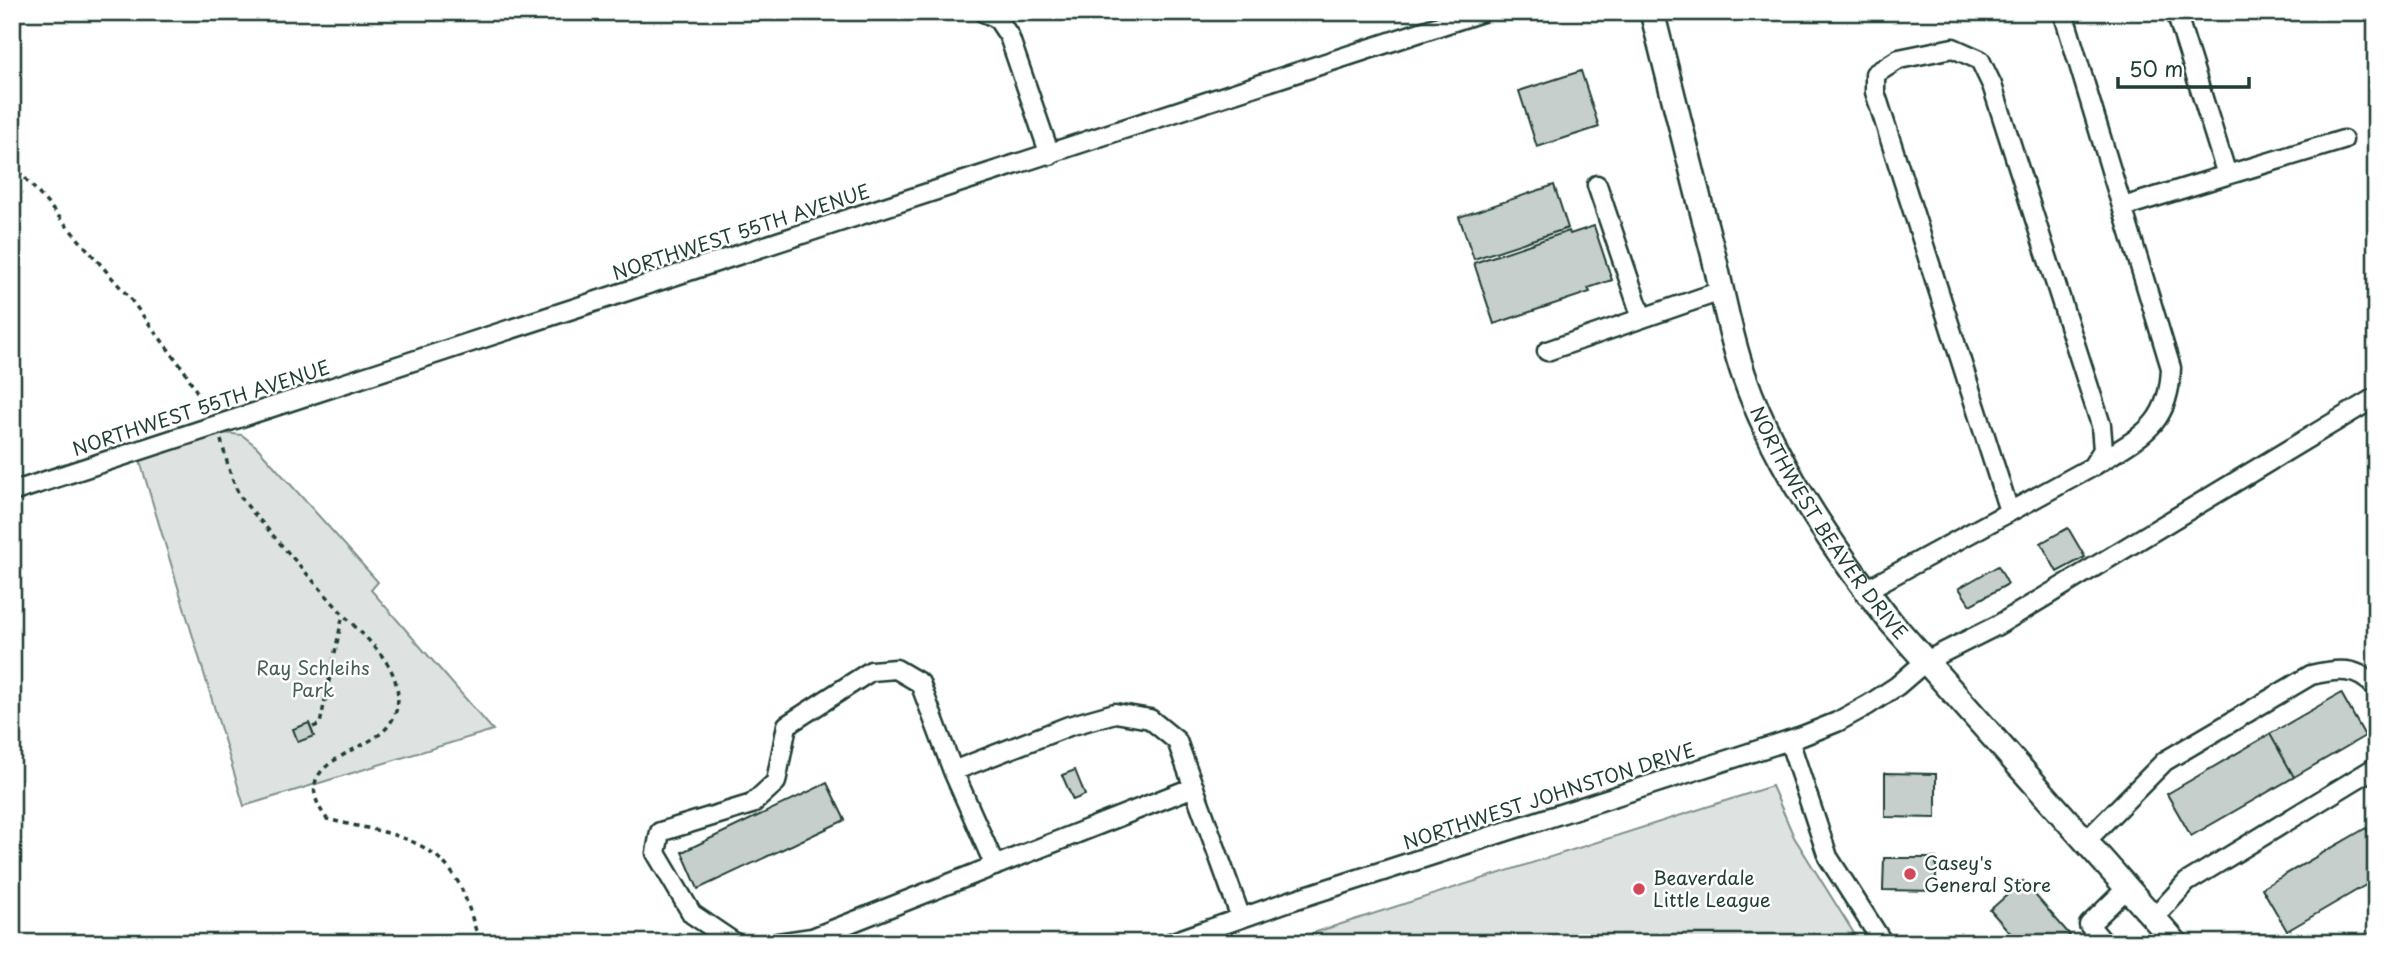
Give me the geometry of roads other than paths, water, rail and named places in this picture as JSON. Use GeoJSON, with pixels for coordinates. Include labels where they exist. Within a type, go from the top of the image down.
{"type":"FeatureCollection","features":[{"type":"Feature","properties":{"kind":"main road","name":"NORTHWEST BEAVER DRIVE"},"geometry":{"type":"LineString","coordinates":[[1652,12],[1729,328],[1745,378],[1767,429],[1811,510],[1866,590],[2176,943]]}},
{"type":"Feature","properties":{"kind":"street"},"geometry":{"type":"LineString","coordinates":[[983,12],[997,18],[1010,36],[1050,155]]}},
{"type":"Feature","properties":{"kind":"street","name":"NORTHWEST 55TH AVENUE"},"geometry":{"type":"LineString","coordinates":[[12,492],[1482,12]]}},
{"type":"Feature","properties":{"kind":"street"},"geometry":{"type":"LineString","coordinates":[[1866,590],[2092,467],[2147,432],[2162,412],[2170,392],[2171,368],[2063,12]]}},
{"type":"Feature","properties":{"kind":"street"},"geometry":{"type":"LineString","coordinates":[[2176,12],[2227,175]]}},
{"type":"Feature","properties":{"kind":"street"},"geometry":{"type":"LineString","coordinates":[[2009,511],[1875,92],[1875,75],[1899,59],[1954,48],[1980,60],[1992,85],[2101,425],[2103,450],[2092,467]]}},
{"type":"Feature","properties":{"kind":"street"},"geometry":{"type":"LineString","coordinates":[[2123,207],[2343,140]]}},
{"type":"Feature","properties":{"kind":"street"},"geometry":{"type":"LineString","coordinates":[[1597,185],[1642,318]]}},
{"type":"Feature","properties":{"kind":"street"},"geometry":{"type":"LineString","coordinates":[[1546,351],[1721,291]]}},
{"type":"Feature","properties":{"kind":"street","name":"NORTHWEST JOHNSTON DRIVE"},"geometry":{"type":"LineString","coordinates":[[1170,943],[1837,722],[1897,685],[1926,660],[1998,625],[2376,397]]}},
{"type":"Feature","properties":{"kind":"street"},"geometry":{"type":"LineString","coordinates":[[735,943],[692,914],[656,852],[660,832],[752,804],[776,782],[787,725],[871,671],[896,669],[920,683],[953,771],[996,866]]}},
{"type":"Feature","properties":{"kind":"street"},"geometry":{"type":"LineString","coordinates":[[2086,841],[2165,761],[2311,675],[2338,669],[2367,678],[2376,688]]}},
{"type":"Feature","properties":{"kind":"street"},"geometry":{"type":"LineString","coordinates":[[953,771],[1069,726],[1115,713],[1150,719],[1177,741],[1241,918]]}},
{"type":"Feature","properties":{"kind":"street"},"geometry":{"type":"LineString","coordinates":[[1788,740],[1828,857],[1883,943]]}},
{"type":"Feature","properties":{"kind":"street"},"geometry":{"type":"LineString","coordinates":[[2154,918],[2187,881],[2376,767]]}},
{"type":"Feature","properties":{"kind":"street"},"geometry":{"type":"LineString","coordinates":[[778,943],[812,938],[1194,787]]}},
{"type":"Feature","properties":{"kind":"street"},"geometry":{"type":"LineString","coordinates":[[2104,943],[2089,925],[2127,888]]}},
{"type":"Feature","properties":{"kind":"place","name":"Casey's General Store"},"geometry":{"type":"Point","coordinates":[1910,874]}},
{"type":"Feature","properties":{"kind":"place","name":"Beaverdale Little League"},"geometry":{"type":"Point","coordinates":[1639,889]}},
{"type":"Feature","properties":{"kind":"park label","name":"Ray Schleihs Park"},"geometry":{"type":"Point","coordinates":[313,679]}}]}
